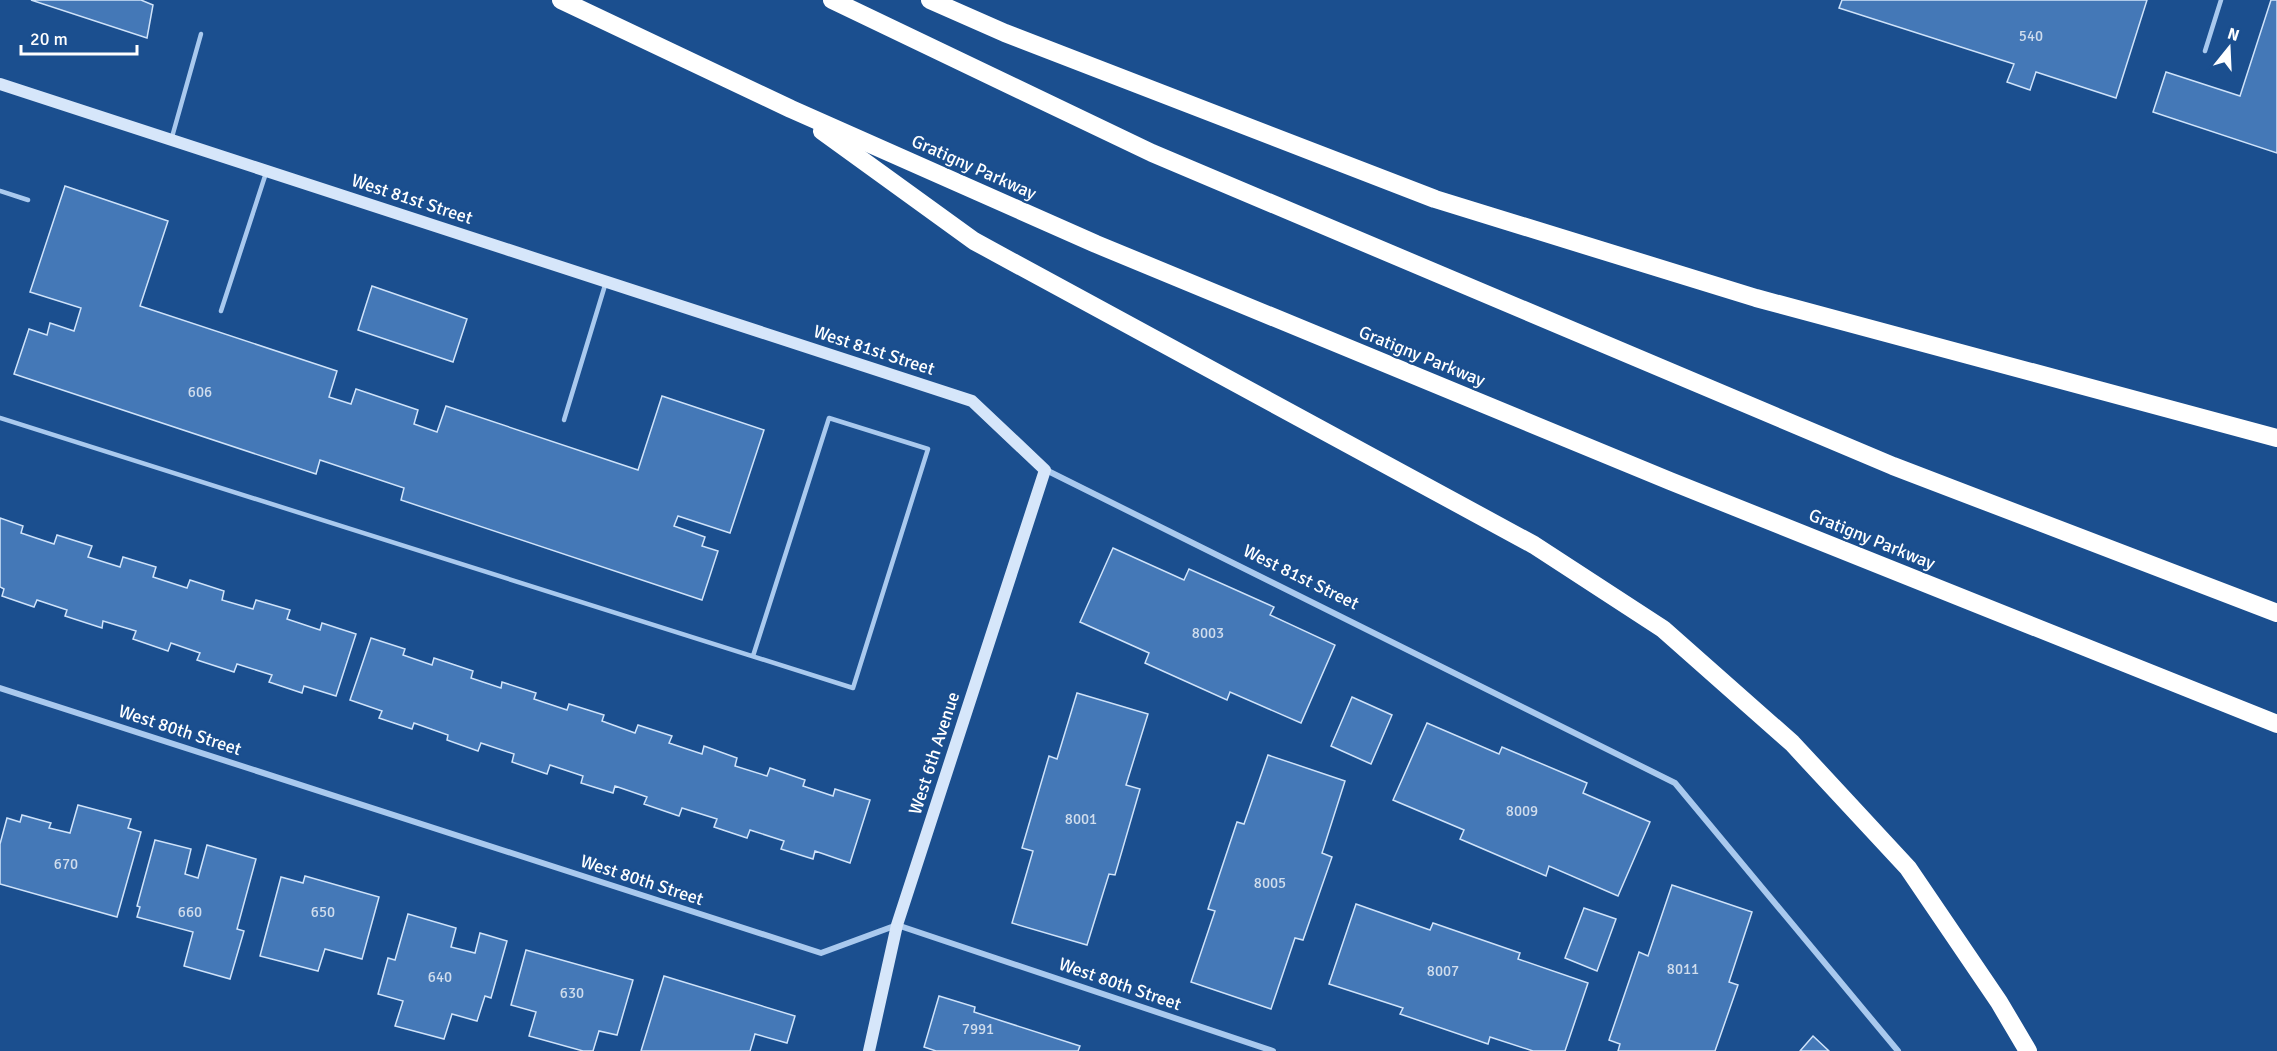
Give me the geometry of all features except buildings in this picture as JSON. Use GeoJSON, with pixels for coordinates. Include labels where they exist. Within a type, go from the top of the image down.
{"type":"FeatureCollection","features":[{"type":"Feature","properties":{"kind":"highway","name":"Gratigny Parkway"},"geometry":{"type":"LineString","coordinates":[[561,0],[791,109],[1162,271],[1681,485],[2277,724]]}},
{"type":"Feature","properties":{"kind":"highway"},"geometry":{"type":"LineString","coordinates":[[832,0],[1152,153],[1893,466],[2277,613]]}},
{"type":"Feature","properties":{"kind":"highway"},"geometry":{"type":"LineString","coordinates":[[930,0],[1005,33],[1435,199],[1756,298],[2277,438]]}},
{"type":"Feature","properties":{"kind":"highway"},"geometry":{"type":"LineString","coordinates":[[791,109],[974,241],[1534,545],[1663,629],[1792,743],[1908,868],[1999,1002],[2028,1051]]}},
{"type":"Feature","properties":{"kind":"street","name":"West 81st Street"},"geometry":{"type":"LineString","coordinates":[[0,84],[972,401],[1045,470],[1675,783],[1898,1051]]}},
{"type":"Feature","properties":{"kind":"street","name":"West 6th Avenue"},"geometry":{"type":"LineString","coordinates":[[869,1051],[897,925],[1045,470]]}},
{"type":"Feature","properties":{"kind":"street","name":"West 80th Street"},"geometry":{"type":"LineString","coordinates":[[0,688],[821,953],[897,925],[1273,1051]]}},
{"type":"Feature","properties":{"kind":"lane"},"geometry":{"type":"LineString","coordinates":[[2205,51],[2221,0]]}},
{"type":"Feature","properties":{"kind":"lane"},"geometry":{"type":"LineString","coordinates":[[171,140],[201,34]]}},
{"type":"Feature","properties":{"kind":"lane"},"geometry":{"type":"LineString","coordinates":[[221,311],[266,171]]}},
{"type":"Feature","properties":{"kind":"lane"},"geometry":{"type":"LineString","coordinates":[[0,191],[28,200]]}},
{"type":"Feature","properties":{"kind":"lane"},"geometry":{"type":"LineString","coordinates":[[564,420],[606,282]]}},
{"type":"Feature","properties":{"kind":"lane"},"geometry":{"type":"LineString","coordinates":[[0,418],[853,688],[928,450],[829,418],[753,656]]}}]}
